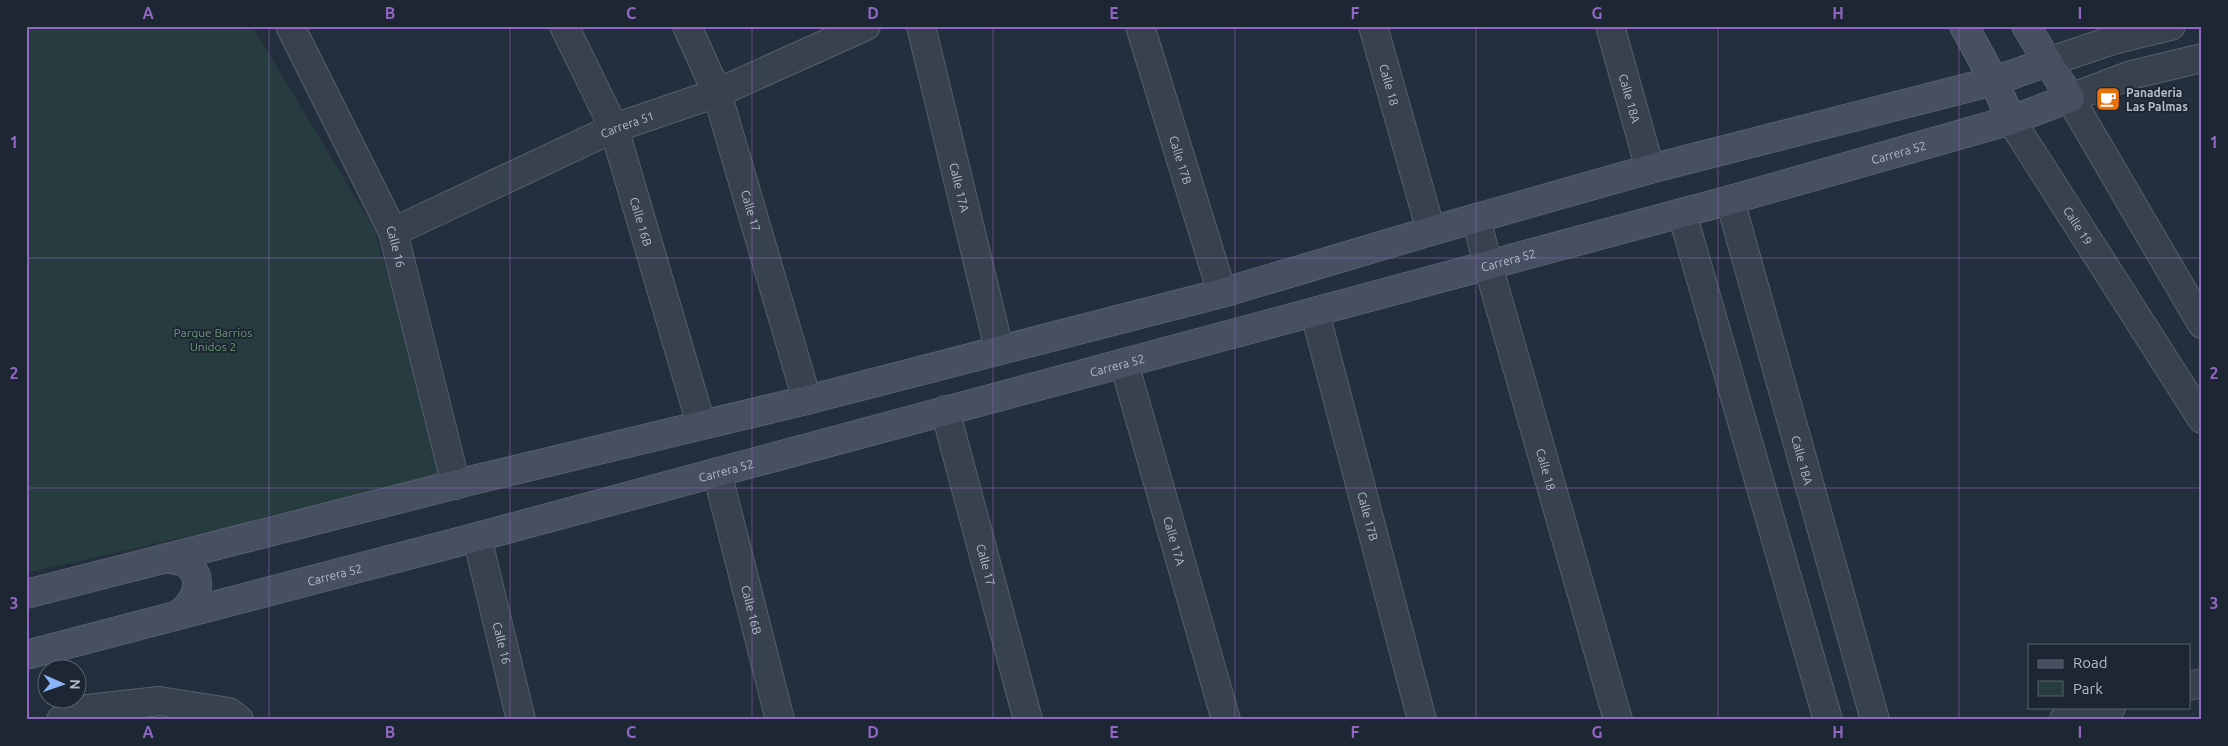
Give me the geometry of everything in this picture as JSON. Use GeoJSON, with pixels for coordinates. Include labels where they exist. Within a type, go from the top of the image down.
{"type":"FeatureCollection","features":[{"type":"Feature","properties":{"kind":"main road","name":"Calle 19"},"geometry":{"type":"LineString","coordinates":[[1964,26],[1994,81],[2011,120]]}},
{"type":"Feature","properties":{"kind":"main road"},"geometry":{"type":"LineString","coordinates":[[2026,26],[2070,98]]}},
{"type":"Feature","properties":{"kind":"main road"},"geometry":{"type":"LineString","coordinates":[[26,594],[701,424],[807,400],[1222,293],[1476,218],[1650,170],[1994,81],[2048,62]]}},
{"type":"Feature","properties":{"kind":"main road","name":"Carrera 52"},"geometry":{"type":"LineString","coordinates":[[26,655],[476,537],[1124,362],[1315,313],[1730,200],[2011,120],[2070,98]]}},
{"type":"Feature","properties":{"kind":"main road"},"geometry":{"type":"LineString","coordinates":[[166,558],[187,564],[193,569],[196,580],[197,586],[189,608],[179,614]]}},
{"type":"Feature","properties":{"kind":"street","name":"Calle 16"},"geometry":{"type":"LineString","coordinates":[[290,26],[393,232],[456,485]]}},
{"type":"Feature","properties":{"kind":"street","name":"Calle 16B"},"geometry":{"type":"LineString","coordinates":[[564,26],[614,128],[701,424]]}},
{"type":"Feature","properties":{"kind":"street","name":"Calle 17"},"geometry":{"type":"LineString","coordinates":[[687,26],[717,93],[807,400]]}},
{"type":"Feature","properties":{"kind":"street","name":"Carrera 51"},"geometry":{"type":"LineString","coordinates":[[393,232],[614,128],[717,93],[866,26]]}},
{"type":"Feature","properties":{"kind":"street","name":"Calle 17A"},"geometry":{"type":"LineString","coordinates":[[921,26],[999,349]]}},
{"type":"Feature","properties":{"kind":"street","name":"Calle 17B"},"geometry":{"type":"LineString","coordinates":[[1140,26],[1222,293]]}},
{"type":"Feature","properties":{"kind":"street","name":"Calle 18"},"geometry":{"type":"LineString","coordinates":[[1373,26],[1431,231]]}},
{"type":"Feature","properties":{"kind":"street","name":"Calle 18A"},"geometry":{"type":"LineString","coordinates":[[1610,26],[1650,170]]}},
{"type":"Feature","properties":{"kind":"street"},"geometry":{"type":"LineString","coordinates":[[2048,62],[2112,40],[2171,26]]}},
{"type":"Feature","properties":{"kind":"street","name":"Carrera 52"},"geometry":{"type":"LineString","coordinates":[[2070,98],[2131,75],[2202,58]]}},
{"type":"Feature","properties":{"kind":"street"},"geometry":{"type":"LineString","coordinates":[[2070,98],[2202,324]]}},
{"type":"Feature","properties":{"kind":"street","name":"Calle 19"},"geometry":{"type":"LineString","coordinates":[[2011,120],[2202,419]]}},
{"type":"Feature","properties":{"kind":"street","name":"Calle 18A"},"geometry":{"type":"LineString","coordinates":[[1730,200],[1875,720]]}},
{"type":"Feature","properties":{"kind":"street"},"geometry":{"type":"LineString","coordinates":[[1682,213],[1828,720]]}},
{"type":"Feature","properties":{"kind":"street","name":"Calle 18"},"geometry":{"type":"LineString","coordinates":[[1476,218],[1618,720]]}},
{"type":"Feature","properties":{"kind":"street","name":"Calle 17B"},"geometry":{"type":"LineString","coordinates":[[1315,313],[1422,720]]}},
{"type":"Feature","properties":{"kind":"street","name":"Calle 17A"},"geometry":{"type":"LineString","coordinates":[[1124,362],[1226,720]]}},
{"type":"Feature","properties":{"kind":"street","name":"Calle 17"},"geometry":{"type":"LineString","coordinates":[[945,410],[1028,720]]}},
{"type":"Feature","properties":{"kind":"street","name":"Calle 16B"},"geometry":{"type":"LineString","coordinates":[[717,472],[780,720]]}},
{"type":"Feature","properties":{"kind":"street","name":"Calle 16"},"geometry":{"type":"LineString","coordinates":[[476,537],[521,720]]}},
{"type":"Feature","properties":{"kind":"street"},"geometry":{"type":"LineString","coordinates":[[61,720],[88,709],[159,701],[229,712],[239,720]]}},
{"type":"Feature","properties":{"kind":"street"},"geometry":{"type":"LineString","coordinates":[[2064,720],[2106,708]]}},
{"type":"Feature","properties":{"kind":"green space","name":"Parque Barrios Unidos 2"},"geometry":{"type":"Polygon","coordinates":[[[26,26],[252,26],[374,229],[448,477],[26,573],[26,26]]]}},
{"type":"Feature","properties":{"kind":"place","name":"Panaderia Las Palmas"},"geometry":{"type":"Point","coordinates":[2108,99]}}]}
